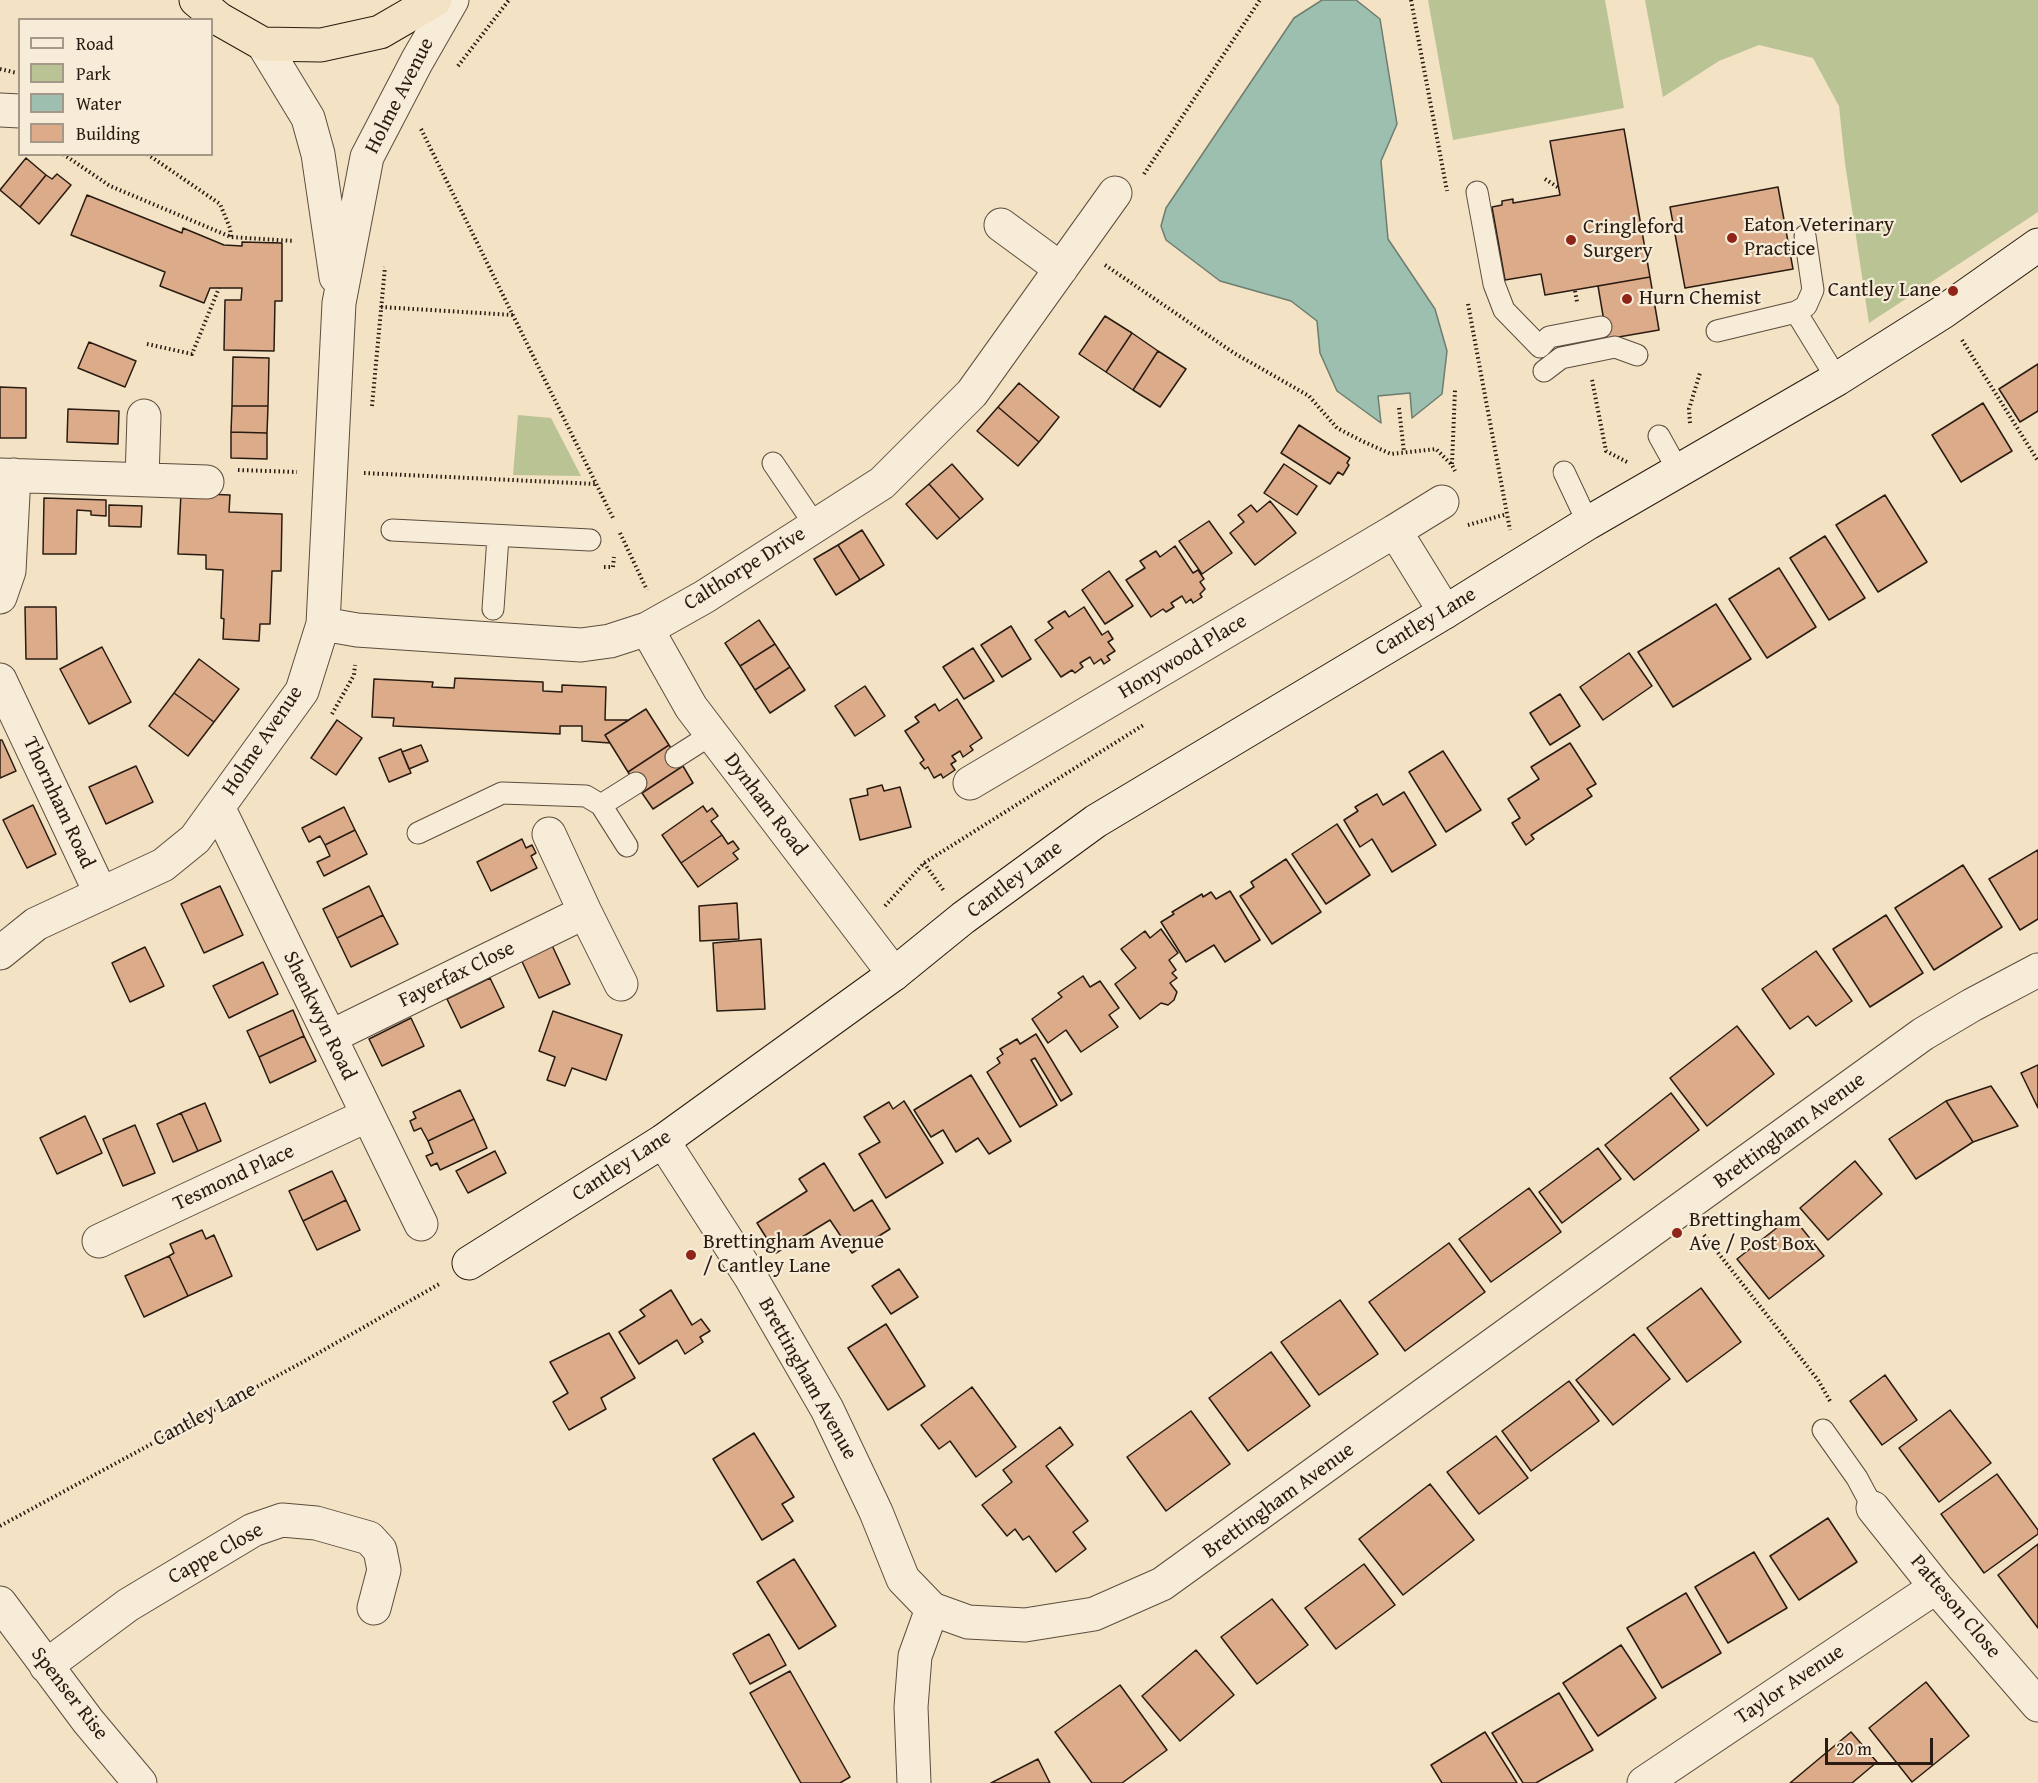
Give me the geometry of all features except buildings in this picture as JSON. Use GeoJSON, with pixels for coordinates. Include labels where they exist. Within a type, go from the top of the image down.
{"type":"FeatureCollection","features":[{"type":"Feature","properties":{"kind":"highway"},"geometry":{"type":"LineString","coordinates":[[196,0],[219,20],[263,44],[321,45],[380,32],[435,0]]}},
{"type":"Feature","properties":{"kind":"street","name":"Holme Avenue"},"geometry":{"type":"LineString","coordinates":[[0,953],[36,924],[163,865],[195,839],[302,691],[323,624],[339,303],[367,157],[417,60],[452,0]]}},
{"type":"Feature","properties":{"kind":"street","name":"Holme Avenue"},"geometry":{"type":"LineString","coordinates":[[263,44],[308,118],[318,154],[339,303]]}},
{"type":"Feature","properties":{"kind":"street"},"geometry":{"type":"LineString","coordinates":[[0,110],[18,111]]}},
{"type":"Feature","properties":{"kind":"street","name":"Calthorpe Drive"},"geometry":{"type":"LineString","coordinates":[[323,624],[357,630],[581,645],[610,641],[647,629],[704,597],[882,483],[972,393],[1115,193]]}},
{"type":"Feature","properties":{"kind":"street"},"geometry":{"type":"LineString","coordinates":[[1001,225],[1070,258]]}},
{"type":"Feature","properties":{"kind":"street","name":"Cantley Lane"},"geometry":{"type":"LineString","coordinates":[[469,1263],[663,1141],[894,974],[963,918],[1095,820],[1445,612],[1588,523],[1837,379],[1944,312],[2038,245]]}},
{"type":"Feature","properties":{"kind":"street"},"geometry":{"type":"LineString","coordinates":[[142,480],[144,416]]}},
{"type":"Feature","properties":{"kind":"street"},"geometry":{"type":"LineString","coordinates":[[0,597],[9,571],[7,475],[207,482]]}},
{"type":"Feature","properties":{"kind":"street","name":"Honywood Place"},"geometry":{"type":"LineString","coordinates":[[970,783],[1395,531],[1453,510]]}},
{"type":"Feature","properties":{"kind":"street"},"geometry":{"type":"LineString","coordinates":[[1395,531],[1445,612]]}},
{"type":"Feature","properties":{"kind":"street","name":"Dynham Road"},"geometry":{"type":"LineString","coordinates":[[647,629],[691,707],[894,974]]}},
{"type":"Feature","properties":{"kind":"street","name":"Thornham Road"},"geometry":{"type":"LineString","coordinates":[[0,680],[101,894]]}},
{"type":"Feature","properties":{"kind":"street","name":"Shenkwyn Road"},"geometry":{"type":"LineString","coordinates":[[218,807],[421,1224]]}},
{"type":"Feature","properties":{"kind":"street"},"geometry":{"type":"LineString","coordinates":[[549,834],[621,984]]}},
{"type":"Feature","properties":{"kind":"street","name":"Fayerfax Close"},"geometry":{"type":"LineString","coordinates":[[330,1037],[585,912]]}},
{"type":"Feature","properties":{"kind":"street","name":"Brettingham Avenue"},"geometry":{"type":"LineString","coordinates":[[663,1141],[750,1276],[827,1409],[876,1512],[903,1579],[932,1609],[968,1622],[1025,1625],[1094,1614],[1162,1584],[1923,1034],[2038,970]]}},
{"type":"Feature","properties":{"kind":"street","name":"Tesmond Place"},"geometry":{"type":"LineString","coordinates":[[99,1241],[368,1115]]}},
{"type":"Feature","properties":{"kind":"street","name":"Patteson Close"},"geometry":{"type":"LineString","coordinates":[[1873,1508],[1936,1587],[2038,1705]]}},
{"type":"Feature","properties":{"kind":"street","name":"Cappe Close"},"geometry":{"type":"LineString","coordinates":[[46,1666],[138,1599],[253,1530],[282,1520],[316,1523],[369,1538],[380,1550],[384,1570],[374,1608]]}},
{"type":"Feature","properties":{"kind":"street","name":"Taylor Avenue"},"geometry":{"type":"LineString","coordinates":[[1644,1783],[1936,1587]]}},
{"type":"Feature","properties":{"kind":"street","name":"Spenser Rise"},"geometry":{"type":"LineString","coordinates":[[0,1603],[88,1721],[140,1783]]}},
{"type":"Feature","properties":{"kind":"street"},"geometry":{"type":"LineString","coordinates":[[914,1783],[911,1707],[915,1656],[932,1609]]}},
{"type":"Feature","properties":{"kind":"lane"},"geometry":{"type":"LineString","coordinates":[[1477,192],[1494,284],[1504,310],[1540,347],[1549,337],[1601,327]]}},
{"type":"Feature","properties":{"kind":"lane"},"geometry":{"type":"LineString","coordinates":[[1718,331],[1796,312],[1806,306],[1813,290],[1804,236]]}},
{"type":"Feature","properties":{"kind":"lane"},"geometry":{"type":"LineString","coordinates":[[1796,312],[1837,379]]}},
{"type":"Feature","properties":{"kind":"lane"},"geometry":{"type":"LineString","coordinates":[[1544,371],[1561,358],[1615,347],[1636,354]]}},
{"type":"Feature","properties":{"kind":"lane"},"geometry":{"type":"LineString","coordinates":[[1659,436],[1679,472]]}},
{"type":"Feature","properties":{"kind":"lane"},"geometry":{"type":"LineString","coordinates":[[773,463],[815,525]]}},
{"type":"Feature","properties":{"kind":"lane"},"geometry":{"type":"LineString","coordinates":[[1564,472],[1588,523]]}},
{"type":"Feature","properties":{"kind":"lane"},"geometry":{"type":"LineString","coordinates":[[392,530],[590,540]]}},
{"type":"Feature","properties":{"kind":"lane"},"geometry":{"type":"LineString","coordinates":[[493,609],[498,537]]}},
{"type":"Feature","properties":{"kind":"lane"},"geometry":{"type":"LineString","coordinates":[[676,757],[712,734]]}},
{"type":"Feature","properties":{"kind":"lane"},"geometry":{"type":"LineString","coordinates":[[601,806],[636,783]]}},
{"type":"Feature","properties":{"kind":"lane"},"geometry":{"type":"LineString","coordinates":[[418,833],[502,793],[586,796],[601,806],[627,846]]}},
{"type":"Feature","properties":{"kind":"lane"},"geometry":{"type":"LineString","coordinates":[[1823,1430],[1857,1478],[1873,1508]]}},
{"type":"Feature","properties":{"kind":"path"},"geometry":{"type":"LineString","coordinates":[[1115,193],[1135,188],[1260,0]]}},
{"type":"Feature","properties":{"kind":"path"},"geometry":{"type":"LineString","coordinates":[[0,69],[18,74]]}},
{"type":"Feature","properties":{"kind":"path"},"geometry":{"type":"LineString","coordinates":[[421,128],[647,590]]}},
{"type":"Feature","properties":{"kind":"path"},"geometry":{"type":"LineString","coordinates":[[66,156],[110,186],[231,237],[302,241]]}},
{"type":"Feature","properties":{"kind":"path"},"geometry":{"type":"LineString","coordinates":[[150,156],[220,204],[230,228],[231,237]]}},
{"type":"Feature","properties":{"kind":"path"},"geometry":{"type":"LineString","coordinates":[[1545,179],[1559,188]]}},
{"type":"Feature","properties":{"kind":"path"},"geometry":{"type":"LineString","coordinates":[[1070,258],[1310,396],[1337,428],[1391,453],[1436,449],[1452,465],[1456,473]]}},
{"type":"Feature","properties":{"kind":"path"},"geometry":{"type":"LineString","coordinates":[[147,344],[192,354],[219,288]]}},
{"type":"Feature","properties":{"kind":"path"},"geometry":{"type":"LineString","coordinates":[[381,307],[513,315]]}},
{"type":"Feature","properties":{"kind":"path"},"geometry":{"type":"LineString","coordinates":[[1944,312],[2038,461]]}},
{"type":"Feature","properties":{"kind":"path"},"geometry":{"type":"LineString","coordinates":[[1591,373],[1606,450],[1624,461]]}},
{"type":"Feature","properties":{"kind":"path"},"geometry":{"type":"LineString","coordinates":[[1700,373],[1689,409],[1690,431],[1707,455]]}},
{"type":"Feature","properties":{"kind":"path"},"geometry":{"type":"LineString","coordinates":[[1452,465],[1455,390]]}},
{"type":"Feature","properties":{"kind":"path"},"geometry":{"type":"LineString","coordinates":[[1399,408],[1404,452]]}},
{"type":"Feature","properties":{"kind":"path"},"geometry":{"type":"LineString","coordinates":[[207,482],[216,469],[597,484]]}},
{"type":"Feature","properties":{"kind":"path"},"geometry":{"type":"LineString","coordinates":[[1453,510],[1465,526],[1507,514]]}},
{"type":"Feature","properties":{"kind":"path"},"geometry":{"type":"LineString","coordinates":[[860,929],[875,917],[924,863],[1147,722]]}},
{"type":"Feature","properties":{"kind":"path"},"geometry":{"type":"LineString","coordinates":[[1684,1208],[1818,1380],[1833,1407]]}},
{"type":"Feature","properties":{"kind":"path","name":"Cantley Lane"},"geometry":{"type":"LineString","coordinates":[[0,1526],[301,1363],[448,1279],[469,1263]]}},
{"type":"Feature","properties":{"kind":"green space"},"geometry":{"type":"Polygon","coordinates":[[[1428,0],[1605,0],[1624,108],[1453,140],[1428,0]]]}},
{"type":"Feature","properties":{"kind":"green space"},"geometry":{"type":"Polygon","coordinates":[[[1645,0],[2038,0],[2038,212],[1869,323],[1845,163],[1839,106],[1813,58],[1759,45],[1719,61],[1663,97],[1645,0]]]}},
{"type":"Feature","properties":{"kind":"green space"},"geometry":{"type":"Polygon","coordinates":[[[518,415],[551,418],[581,476],[513,475],[518,415]]]}},
{"type":"Feature","properties":{"kind":"water"},"geometry":{"type":"Polygon","coordinates":[[[1322,0],[1356,0],[1380,19],[1397,124],[1381,161],[1388,239],[1435,309],[1447,351],[1442,394],[1412,418],[1410,393],[1378,396],[1381,423],[1337,391],[1320,353],[1317,321],[1291,301],[1220,281],[1166,240],[1161,226],[1166,208],[1294,18],[1322,0]]]}},
{"type":"Feature","properties":{"kind":"place","name":"Eaton Veterinary Practice"},"geometry":{"type":"Point","coordinates":[1732,238]}},
{"type":"Feature","properties":{"kind":"place","name":"Cringleford Surgery"},"geometry":{"type":"Point","coordinates":[1571,240]}},
{"type":"Feature","properties":{"kind":"place","name":"Cantley Lane"},"geometry":{"type":"Point","coordinates":[1953,291]}},
{"type":"Feature","properties":{"kind":"place","name":"Hurn Chemist"},"geometry":{"type":"Point","coordinates":[1627,299]}},
{"type":"Feature","properties":{"kind":"place","name":"Brettingham Ave / Post Box"},"geometry":{"type":"Point","coordinates":[1677,1233]}},
{"type":"Feature","properties":{"kind":"place","name":"Brettingham Avenue / Cantley Lane"},"geometry":{"type":"Point","coordinates":[691,1255]}}]}
